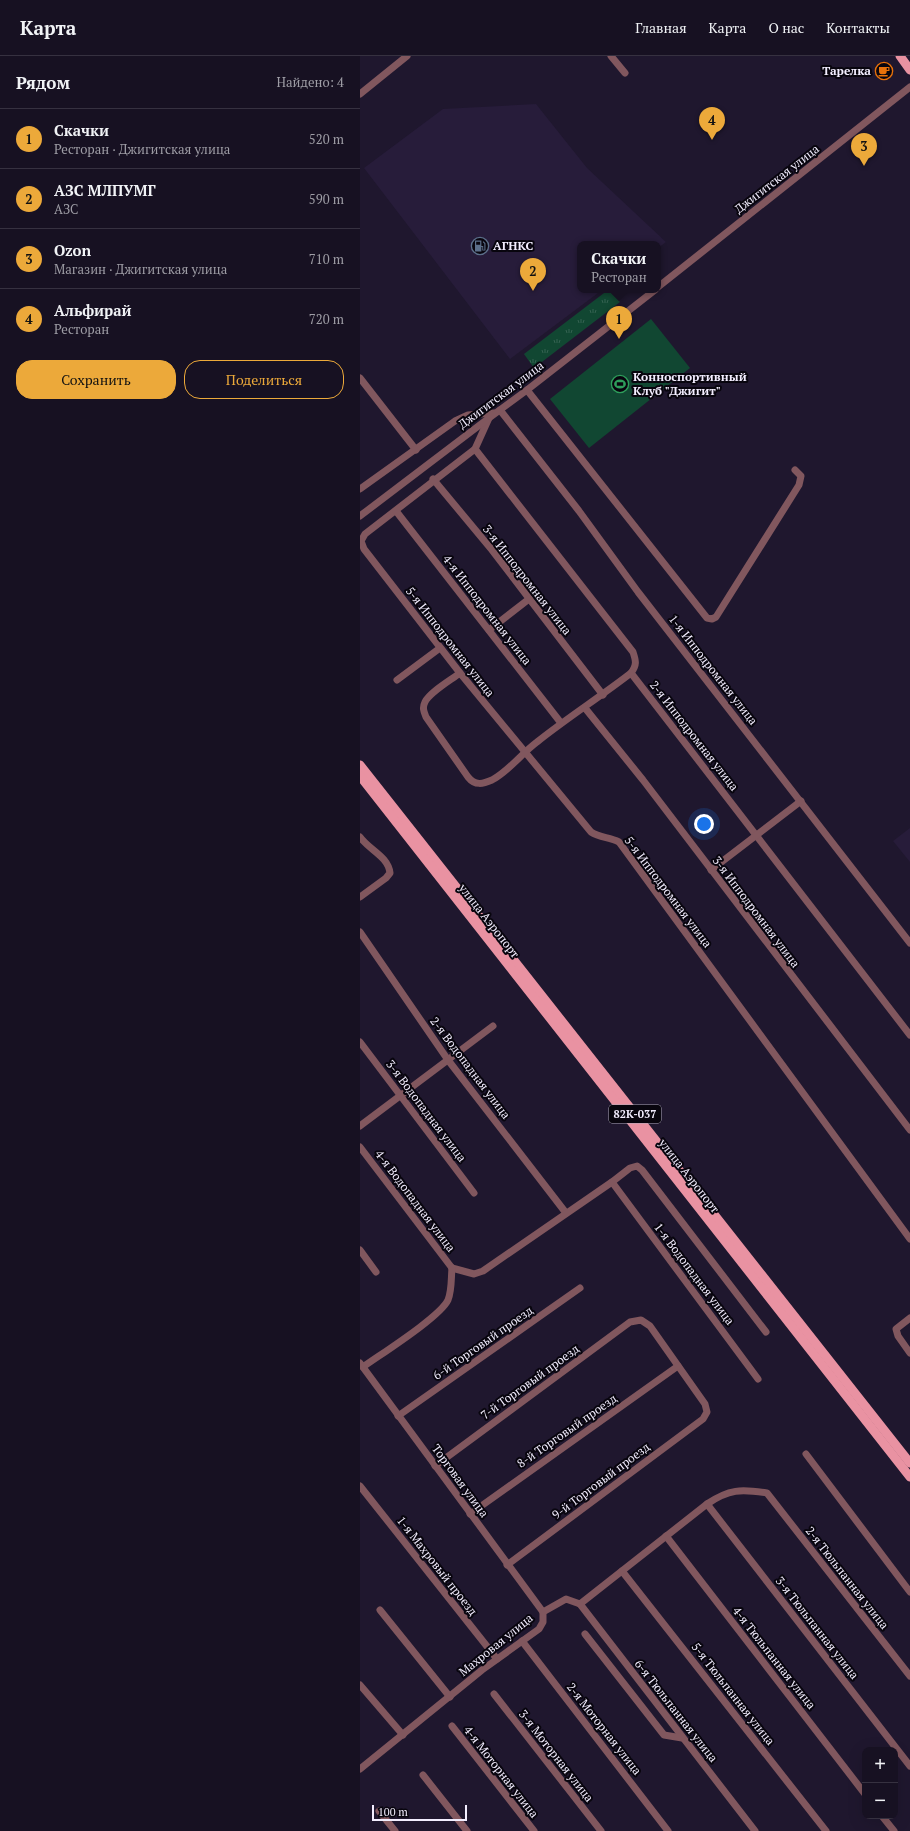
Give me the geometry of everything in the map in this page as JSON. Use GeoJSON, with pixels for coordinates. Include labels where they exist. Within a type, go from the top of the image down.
{"type":"FeatureCollection","features":[{"type":"Feature","properties":{"kind":"main road"},"geometry":{"type":"LineString","coordinates":[[900,56],[910,70]]}},
{"type":"Feature","properties":{"kind":"main road","name":"улица Аэропорт"},"geometry":{"type":"LineString","coordinates":[[360,765],[910,1463]]}},
{"type":"Feature","properties":{"kind":"main road","name":"улица Аэропорт"},"geometry":{"type":"LineString","coordinates":[[360,776],[910,1477]]}},
{"type":"Feature","properties":{"kind":"street"},"geometry":{"type":"LineString","coordinates":[[360,94],[406,56]]}},
{"type":"Feature","properties":{"kind":"street"},"geometry":{"type":"LineString","coordinates":[[611,56],[625,73]]}},
{"type":"Feature","properties":{"kind":"street","name":"Джигитская улица"},"geometry":{"type":"LineString","coordinates":[[661,285],[910,87]]}},
{"type":"Feature","properties":{"kind":"street","name":"Джигитская улица"},"geometry":{"type":"LineString","coordinates":[[360,516],[527,390],[651,293]]}},
{"type":"Feature","properties":{"kind":"street"},"geometry":{"type":"LineString","coordinates":[[360,378],[416,450]]}},
{"type":"Feature","properties":{"kind":"street"},"geometry":{"type":"LineString","coordinates":[[527,390],[707,618],[712,619],[716,617],[799,485],[801,476],[794,470]]}},
{"type":"Feature","properties":{"kind":"street"},"geometry":{"type":"LineString","coordinates":[[360,489],[455,421],[468,415],[494,414]]}},
{"type":"Feature","properties":{"kind":"street"},"geometry":{"type":"LineString","coordinates":[[396,511],[433,479],[475,449],[494,414]]}},
{"type":"Feature","properties":{"kind":"street","name":"1-я Ипподромная улица"},"geometry":{"type":"LineString","coordinates":[[494,414],[579,511],[657,617],[910,943]]}},
{"type":"Feature","properties":{"kind":"street"},"geometry":{"type":"LineString","coordinates":[[460,673],[430,696],[425,702],[423,710],[426,718],[472,782],[476,784],[492,780],[501,774],[524,752],[561,723],[585,708],[631,673],[636,667],[636,660],[633,652],[475,449]]}},
{"type":"Feature","properties":{"kind":"street","name":"3-я Ипподромная улица"},"geometry":{"type":"LineString","coordinates":[[433,479],[529,599],[602,695]]}},
{"type":"Feature","properties":{"kind":"street","name":"5-я Ипподромная улица"},"geometry":{"type":"LineString","coordinates":[[396,511],[365,534],[361,541],[364,549],[460,673],[591,832],[597,836],[611,838],[619,842],[910,1239]]}},
{"type":"Feature","properties":{"kind":"street","name":"4-я Ипподромная улица"},"geometry":{"type":"LineString","coordinates":[[396,511],[561,723]]}},
{"type":"Feature","properties":{"kind":"street"},"geometry":{"type":"LineString","coordinates":[[489,630],[529,599]]}},
{"type":"Feature","properties":{"kind":"street"},"geometry":{"type":"LineString","coordinates":[[396,680],[440,648]]}},
{"type":"Feature","properties":{"kind":"street","name":"2-я Ипподромная улица"},"geometry":{"type":"LineString","coordinates":[[631,673],[910,1035]]}},
{"type":"Feature","properties":{"kind":"street","name":"3-я Ипподромная улица"},"geometry":{"type":"LineString","coordinates":[[585,708],[643,780],[910,1130]]}},
{"type":"Feature","properties":{"kind":"street"},"geometry":{"type":"LineString","coordinates":[[711,870],[801,801]]}},
{"type":"Feature","properties":{"kind":"street"},"geometry":{"type":"LineString","coordinates":[[360,837],[368,848],[378,853],[389,868],[390,873],[386,878],[360,897]]}},
{"type":"Feature","properties":{"kind":"street","name":"2-я Водопадная улица"},"geometry":{"type":"LineString","coordinates":[[360,932],[448,1060],[566,1213]]}},
{"type":"Feature","properties":{"kind":"street"},"geometry":{"type":"LineString","coordinates":[[360,1126],[493,1026]]}},
{"type":"Feature","properties":{"kind":"street","name":"3-я Водопадная улица"},"geometry":{"type":"LineString","coordinates":[[360,1042],[474,1193]]}},
{"type":"Feature","properties":{"kind":"street","name":"4-я Водопадная улица"},"geometry":{"type":"LineString","coordinates":[[360,1147],[452,1268]]}},
{"type":"Feature","properties":{"kind":"street"},"geometry":{"type":"LineString","coordinates":[[361,1364],[427,1322],[443,1307],[448,1299],[452,1268],[474,1274],[483,1271],[630,1168],[637,1166],[642,1170],[766,1332]]}},
{"type":"Feature","properties":{"kind":"street","name":"1-я Водопадная улица"},"geometry":{"type":"LineString","coordinates":[[612,1182],[758,1379]]}},
{"type":"Feature","properties":{"kind":"street"},"geometry":{"type":"LineString","coordinates":[[360,1250],[376,1272]]}},
{"type":"Feature","properties":{"kind":"street","name":"6-й Торговый проезд"},"geometry":{"type":"LineString","coordinates":[[398,1416],[580,1288]]}},
{"type":"Feature","properties":{"kind":"street"},"geometry":{"type":"LineString","coordinates":[[910,1318],[896,1329],[898,1336],[910,1353]]}},
{"type":"Feature","properties":{"kind":"street","name":"7-й Торговый проезд"},"geometry":{"type":"LineString","coordinates":[[435,1466],[630,1322],[641,1320],[650,1326],[678,1366]]}},
{"type":"Feature","properties":{"kind":"street","name":"Торговая улица"},"geometry":{"type":"LineString","coordinates":[[361,1364],[542,1612]]}},
{"type":"Feature","properties":{"kind":"street","name":"9-й Торговый проезд"},"geometry":{"type":"LineString","coordinates":[[507,1565],[702,1419],[707,1412],[705,1404],[678,1366]]}},
{"type":"Feature","properties":{"kind":"street","name":"8-й Торговый проезд"},"geometry":{"type":"LineString","coordinates":[[470,1514],[678,1366]]}},
{"type":"Feature","properties":{"kind":"street"},"geometry":{"type":"LineString","coordinates":[[806,1454],[910,1592]]}},
{"type":"Feature","properties":{"kind":"street","name":"1-я Махровый проезд"},"geometry":{"type":"LineString","coordinates":[[360,1486],[497,1659]]}},
{"type":"Feature","properties":{"kind":"street","name":"2-я Тюльпанная улица"},"geometry":{"type":"LineString","coordinates":[[706,1504],[719,1496],[735,1490],[766,1492],[910,1676]]}},
{"type":"Feature","properties":{"kind":"street"},"geometry":{"type":"LineString","coordinates":[[580,1604],[706,1504]]}},
{"type":"Feature","properties":{"kind":"street","name":"3-я Тюльпанная улица"},"geometry":{"type":"LineString","coordinates":[[706,1504],[910,1766]]}},
{"type":"Feature","properties":{"kind":"street","name":"4-я Тюльпанная улица"},"geometry":{"type":"LineString","coordinates":[[666,1536],[862,1790]]}},
{"type":"Feature","properties":{"kind":"street","name":"5-я Тюльпанная улица"},"geometry":{"type":"LineString","coordinates":[[622,1571],[826,1831]]}},
{"type":"Feature","properties":{"kind":"street","name":"Махровая улица"},"geometry":{"type":"LineString","coordinates":[[360,1769],[497,1659],[538,1629],[543,1622],[542,1612],[566,1599],[580,1604]]}},
{"type":"Feature","properties":{"kind":"street","name":"6-я Тюльпанная улица"},"geometry":{"type":"LineString","coordinates":[[580,1604],[755,1831]]}},
{"type":"Feature","properties":{"kind":"street"},"geometry":{"type":"LineString","coordinates":[[380,1610],[450,1697]]}},
{"type":"Feature","properties":{"kind":"street"},"geometry":{"type":"LineString","coordinates":[[585,1634],[664,1735],[682,1738]]}},
{"type":"Feature","properties":{"kind":"street","name":"2-я Моторная улица"},"geometry":{"type":"LineString","coordinates":[[522,1641],[668,1831]]}},
{"type":"Feature","properties":{"kind":"street"},"geometry":{"type":"LineString","coordinates":[[360,1684],[404,1734]]}},
{"type":"Feature","properties":{"kind":"street","name":"3-я Моторная улица"},"geometry":{"type":"LineString","coordinates":[[494,1694],[601,1831]]}},
{"type":"Feature","properties":{"kind":"street","name":"4-я Моторная улица"},"geometry":{"type":"LineString","coordinates":[[452,1726],[534,1831]]}},
{"type":"Feature","properties":{"kind":"street"},"geometry":{"type":"LineString","coordinates":[[423,1775],[467,1831]]}},
{"type":"Feature","properties":{"kind":"street"},"geometry":{"type":"LineString","coordinates":[[379,1811],[395,1831]]}},
{"type":"Feature","properties":{"kind":"street"},"geometry":{"type":"LineString","coordinates":[[884,1819],[894,1831]]}},
{"type":"Feature","properties":{"kind":"shaded area"},"geometry":{"type":"Polygon","coordinates":[[[536,104],[587,168],[666,242],[661,246],[661,241],[577,241],[577,293],[598,293],[510,359],[364,168],[443,109],[536,104]]]}},
{"type":"Feature","properties":{"kind":"shaded area"},"geometry":{"type":"Polygon","coordinates":[[[910,828],[910,862],[893,841],[910,828]]]}},
{"type":"Feature","properties":{"kind":"green space"},"geometry":{"type":"Polygon","coordinates":[[[604,293],[611,293],[620,302],[534,368],[524,354],[604,293]]]}},
{"type":"Feature","properties":{"kind":"green space","name":"Конноспортивный Клуб \"Джигит\""},"geometry":{"type":"Polygon","coordinates":[[[651,319],[690,368],[589,448],[550,399],[651,319]]]}},
{"type":"Feature","properties":{"kind":"place","name":"Тарелка"},"geometry":{"type":"Point","coordinates":[884,71]}},
{"type":"Feature","properties":{"kind":"place","name":"Альфирай"},"geometry":{"type":"Point","coordinates":[712,140]}},
{"type":"Feature","properties":{"kind":"place","name":"Ozon"},"geometry":{"type":"Point","coordinates":[864,166]}},
{"type":"Feature","properties":{"kind":"place","name":"АГНКС"},"geometry":{"type":"Point","coordinates":[480,246]}},
{"type":"Feature","properties":{"kind":"place","name":"АЗС МЛПУМГ"},"geometry":{"type":"Point","coordinates":[533,291]}},
{"type":"Feature","properties":{"kind":"place","name":"Скачки"},"geometry":{"type":"Point","coordinates":[619,339]}},
{"type":"Feature","properties":{"kind":"place","name":"Конноспортивный Клуб \"Джигит\""},"geometry":{"type":"Point","coordinates":[620,384]}}]}
